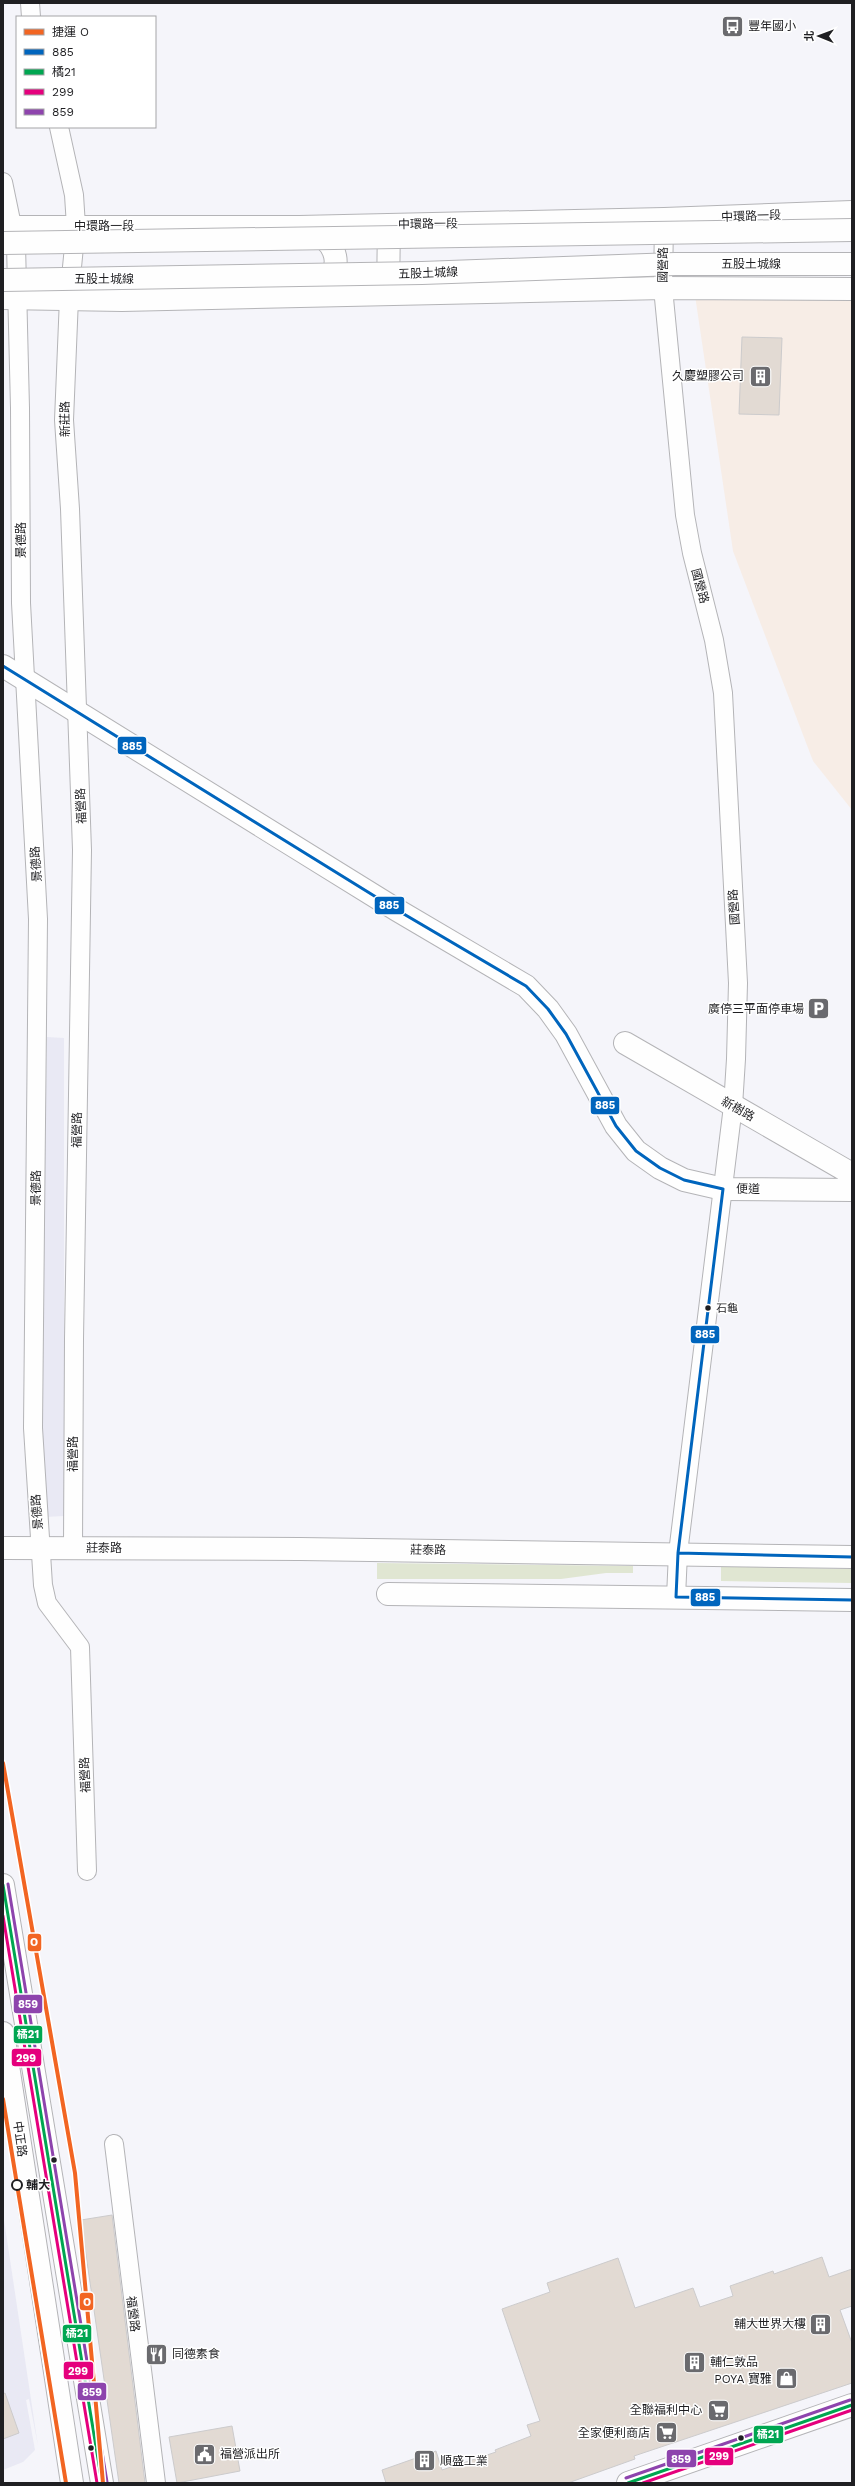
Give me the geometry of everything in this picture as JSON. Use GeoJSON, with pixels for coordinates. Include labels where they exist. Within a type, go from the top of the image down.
{"type":"FeatureCollection","features":[{"type":"Feature","properties":{"kind":"main road","name":"中環路一段"},"geometry":{"type":"LineString","coordinates":[[6,232],[76,226],[299,227],[704,218],[852,212]]}},
{"type":"Feature","properties":{"kind":"main road"},"geometry":{"type":"LineString","coordinates":[[388,294],[389,225]]}},
{"type":"Feature","properties":{"kind":"main road"},"geometry":{"type":"LineString","coordinates":[[294,296],[319,289],[333,277],[336,262],[333,247],[318,234],[299,227]]}},
{"type":"Feature","properties":{"kind":"main road"},"geometry":{"type":"LineString","coordinates":[[6,232],[852,230]]}},
{"type":"Feature","properties":{"kind":"main road","name":"五股土城線"},"geometry":{"type":"LineString","coordinates":[[3,280],[407,274],[675,264],[852,264]]}},
{"type":"Feature","properties":{"kind":"main road"},"geometry":{"type":"LineString","coordinates":[[10,298],[122,300],[663,288],[852,290]]}},
{"type":"Feature","properties":{"kind":"main road"},"geometry":{"type":"LineString","coordinates":[[3,666],[78,712]]}},
{"type":"Feature","properties":{"kind":"main road","name":"便道"},"geometry":{"type":"LineString","coordinates":[[78,712],[397,910],[526,986],[548,1009],[566,1034],[616,1126],[636,1151],[660,1168],[684,1180],[723,1189],[852,1190]]}},
{"type":"Feature","properties":{"kind":"main road","name":"新樹路"},"geometry":{"type":"LineString","coordinates":[[625,1043],[852,1174]]}},
{"type":"Feature","properties":{"kind":"main road","name":"莊泰路"},"geometry":{"type":"LineString","coordinates":[[3,1548],[300,1548],[852,1557]]}},
{"type":"Feature","properties":{"kind":"main road"},"geometry":{"type":"LineString","coordinates":[[388,1594],[676,1596],[852,1600]]}},
{"type":"Feature","properties":{"kind":"main road","name":"中正路"},"geometry":{"type":"LineString","coordinates":[[3,1885],[102,2483]]}},
{"type":"Feature","properties":{"kind":"main road","name":"中正路"},"geometry":{"type":"LineString","coordinates":[[3,2033],[72,2483]]}},
{"type":"Feature","properties":{"kind":"main road"},"geometry":{"type":"LineString","coordinates":[[628,2483],[852,2405]]}},
{"type":"Feature","properties":{"kind":"street"},"geometry":{"type":"LineString","coordinates":[[30,3],[31,16]]}},
{"type":"Feature","properties":{"kind":"street","name":"新莊路"},"geometry":{"type":"LineString","coordinates":[[59,128],[74,195],[76,226],[69,298],[64,420],[78,712]]}},
{"type":"Feature","properties":{"kind":"street","name":"景德路"},"geometry":{"type":"LineString","coordinates":[[3,182],[6,232],[16,245],[10,298],[24,678],[38,919],[33,1428],[37,1518],[41,1548]]}},
{"type":"Feature","properties":{"kind":"street","name":"國營路"},"geometry":{"type":"LineString","coordinates":[[664,219],[663,288],[688,536],[714,640],[723,693],[738,983],[733,1106],[678,1554],[676,1596]]}},
{"type":"Feature","properties":{"kind":"street","name":"福營路"},"geometry":{"type":"LineString","coordinates":[[73,1548],[74,1332],[82,850],[78,712]]}},
{"type":"Feature","properties":{"kind":"street","name":"福營路"},"geometry":{"type":"LineString","coordinates":[[41,1548],[43,1585],[47,1602],[80,1647],[87,1871]]}},
{"type":"Feature","properties":{"kind":"street","name":"福營路"},"geometry":{"type":"LineString","coordinates":[[114,2144],[156,2483]]}},
{"type":"Feature","properties":{"kind":"shaded area"},"geometry":{"type":"Polygon","coordinates":[[[852,280],[852,810],[813,761],[733,551],[693,282],[852,280]]]}},
{"type":"Feature","properties":{"kind":"shaded area"},"geometry":{"type":"Polygon","coordinates":[[[47,1037],[64,1038],[64,1516],[45,1517],[43,1507],[41,1377],[47,1037]]]}},
{"type":"Feature","properties":{"kind":"shaded area"},"geometry":{"type":"Polygon","coordinates":[[[3,2213],[38,2446],[29,2399],[26,2400],[35,2450],[23,2462],[3,2470],[3,2213]]]}},
{"type":"Feature","properties":{"kind":"green space"},"geometry":{"type":"Polygon","coordinates":[[[377,1563],[633,1566],[633,1573],[606,1573],[561,1579],[377,1579],[377,1563]]]}},
{"type":"Feature","properties":{"kind":"green space"},"geometry":{"type":"Polygon","coordinates":[[[721,1566],[852,1569],[852,1583],[721,1581],[721,1566]]]}},
{"type":"Feature","properties":{"kind":"building","name":"久慶塑膠公司"},"geometry":{"type":"Polygon","coordinates":[[[742,337],[782,338],[779,415],[739,414],[742,337]]]}},
{"type":"Feature","properties":{"kind":"building"},"geometry":{"type":"Polygon","coordinates":[[[112,2215],[145,2483],[119,2483],[81,2220],[112,2215]]]}},
{"type":"Feature","properties":{"kind":"building"},"geometry":{"type":"Polygon","coordinates":[[[822,2257],[829,2277],[852,2269],[852,2306],[840,2310],[852,2343],[852,2383],[634,2456],[635,2459],[568,2483],[386,2483],[382,2470],[436,2451],[442,2470],[496,2452],[495,2450],[531,2436],[527,2425],[540,2421],[502,2309],[550,2292],[547,2283],[618,2258],[635,2308],[693,2288],[700,2307],[733,2296],[730,2286],[773,2271],[774,2274],[822,2257]]]}},
{"type":"Feature","properties":{"kind":"building"},"geometry":{"type":"Polygon","coordinates":[[[5,2393],[19,2433],[3,2439],[3,2394],[5,2393]]]}},
{"type":"Feature","properties":{"kind":"building","name":"福營派出所"},"geometry":{"type":"Polygon","coordinates":[[[232,2426],[240,2471],[177,2483],[169,2437],[232,2426]]]}},
{"type":"Feature","properties":{"kind":"metro line","name":"O"},"geometry":{"type":"LineString","coordinates":[[3,1763],[75,2173],[103,2483]]}},
{"type":"Feature","properties":{"kind":"metro line","name":"O"},"geometry":{"type":"LineString","coordinates":[[3,2099],[66,2483]]}},
{"type":"Feature","properties":{"kind":"transit line","name":"885"},"geometry":{"type":"LineString","coordinates":[[3,666],[397,910],[526,986],[548,1009],[566,1034],[616,1126],[636,1151],[660,1168],[684,1180],[723,1189]]}},
{"type":"Feature","properties":{"kind":"transit line","name":"885"},"geometry":{"type":"LineString","coordinates":[[723,1189],[678,1553],[676,1597],[852,1600]]}},
{"type":"Feature","properties":{"kind":"transit line","name":"885"},"geometry":{"type":"LineString","coordinates":[[678,1553],[852,1557]]}},
{"type":"Feature","properties":{"kind":"transit line","name":"859"},"geometry":{"type":"LineString","coordinates":[[8,1884],[107,2482]]}},
{"type":"Feature","properties":{"kind":"transit line","name":"橘21"},"geometry":{"type":"LineString","coordinates":[[3,1885],[102,2483]]}},
{"type":"Feature","properties":{"kind":"transit line","name":"299"},"geometry":{"type":"LineString","coordinates":[[3,1916],[97,2483]]}},
{"type":"Feature","properties":{"kind":"transit line","name":"859"},"geometry":{"type":"LineString","coordinates":[[626,2478],[850,2400]]}},
{"type":"Feature","properties":{"kind":"transit line","name":"橘21"},"geometry":{"type":"LineString","coordinates":[[628,2483],[852,2405]]}},
{"type":"Feature","properties":{"kind":"transit line","name":"299"},"geometry":{"type":"LineString","coordinates":[[643,2483],[852,2410]]}},
{"type":"Feature","properties":{"kind":"place","name":"豐年國小"},"geometry":{"type":"Point","coordinates":[733,26]}},
{"type":"Feature","properties":{"kind":"place","name":"久慶塑膠公司"},"geometry":{"type":"Point","coordinates":[760,376]}},
{"type":"Feature","properties":{"kind":"place","name":"廣停三平面停車場"},"geometry":{"type":"Point","coordinates":[819,1009]}},
{"type":"Feature","properties":{"kind":"place","name":"石龜"},"geometry":{"type":"Point","coordinates":[708,1308]}},
{"type":"Feature","properties":{"kind":"place","name":"輔大"},"geometry":{"type":"Point","coordinates":[17,2185]}},
{"type":"Feature","properties":{"kind":"place","name":"輔大世界大樓"},"geometry":{"type":"Point","coordinates":[821,2324]}},
{"type":"Feature","properties":{"kind":"place","name":"同德素食"},"geometry":{"type":"Point","coordinates":[156,2354]}},
{"type":"Feature","properties":{"kind":"place","name":"輔仁敦品"},"geometry":{"type":"Point","coordinates":[694,2362]}},
{"type":"Feature","properties":{"kind":"place","name":"POYA 寶雅"},"geometry":{"type":"Point","coordinates":[787,2379]}},
{"type":"Feature","properties":{"kind":"place","name":"全聯福利中心"},"geometry":{"type":"Point","coordinates":[718,2410]}},
{"type":"Feature","properties":{"kind":"place","name":"全家便利商店"},"geometry":{"type":"Point","coordinates":[666,2433]}},
{"type":"Feature","properties":{"kind":"place","name":"福營派出所"},"geometry":{"type":"Point","coordinates":[205,2454]}},
{"type":"Feature","properties":{"kind":"place","name":"順盛工業"},"geometry":{"type":"Point","coordinates":[424,2461]}}]}
